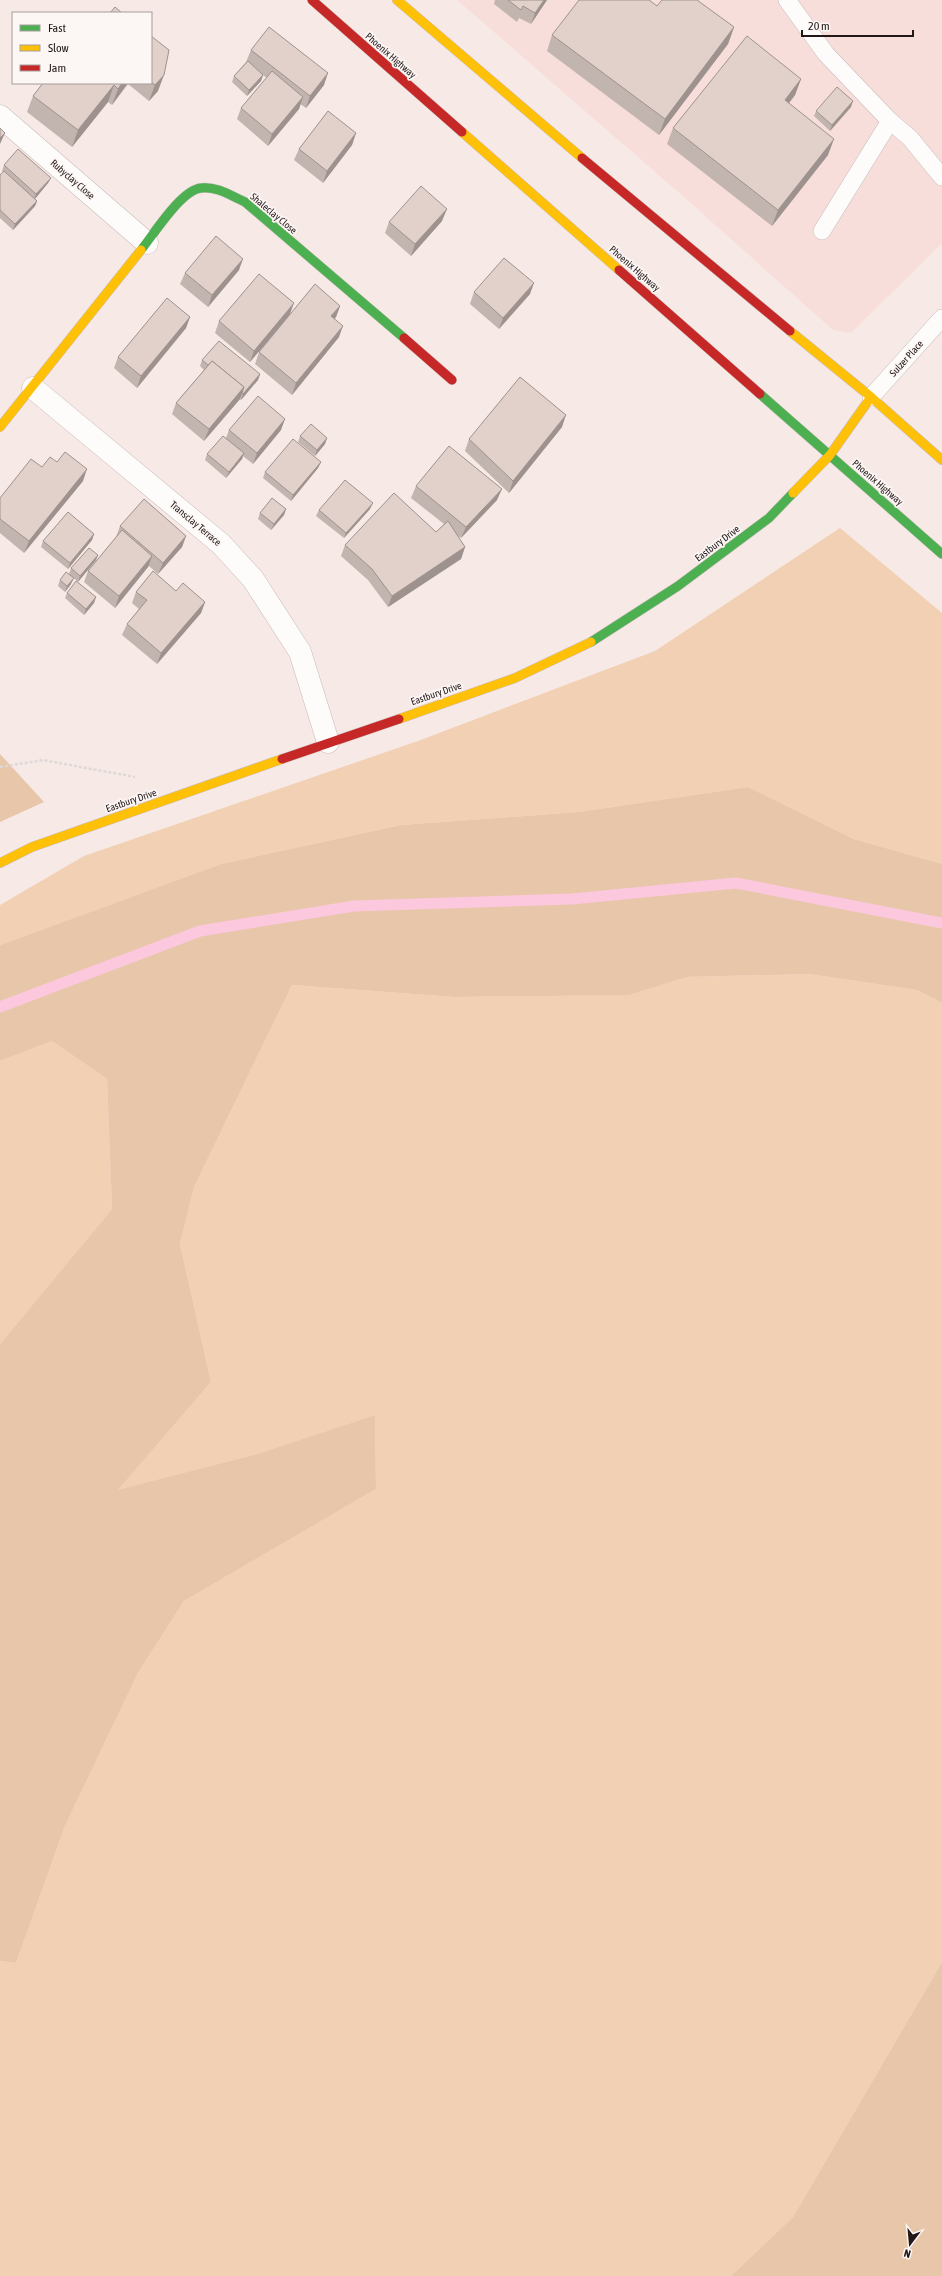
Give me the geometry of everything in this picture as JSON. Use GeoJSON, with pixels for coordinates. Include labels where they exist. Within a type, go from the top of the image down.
{"type":"FeatureCollection","features":[{"type":"Feature","properties":{"kind":"street","name":"Phoenix Highway"},"geometry":{"type":"LineString","coordinates":[[312,0],[942,554]]}},
{"type":"Feature","properties":{"kind":"street"},"geometry":{"type":"LineString","coordinates":[[397,0],[635,203],[871,397],[942,460]]}},
{"type":"Feature","properties":{"kind":"street","name":"Rubyclay Close"},"geometry":{"type":"LineString","coordinates":[[0,116],[147,242]]}},
{"type":"Feature","properties":{"kind":"street","name":"Shaleclay Close"},"geometry":{"type":"LineString","coordinates":[[33,388],[181,199],[200,188],[219,190],[245,202],[452,380]]}},
{"type":"Feature","properties":{"kind":"street"},"geometry":{"type":"LineString","coordinates":[[0,427],[33,388]]}},
{"type":"Feature","properties":{"kind":"street","name":"Transclay Terrace"},"geometry":{"type":"LineString","coordinates":[[33,388],[221,544],[254,579],[300,652],[328,742]]}},
{"type":"Feature","properties":{"kind":"street","name":"Eastbury Drive"},"geometry":{"type":"LineString","coordinates":[[0,863],[32,847],[328,742],[515,678],[599,638],[678,586],[769,518],[830,455],[871,397]]}},
{"type":"Feature","properties":{"kind":"lane"},"geometry":{"type":"LineString","coordinates":[[787,0],[826,54],[890,121],[910,138],[942,177]]}},
{"type":"Feature","properties":{"kind":"lane"},"geometry":{"type":"LineString","coordinates":[[822,231],[890,121]]}},
{"type":"Feature","properties":{"kind":"lane","name":"Sulzer Place"},"geometry":{"type":"LineString","coordinates":[[871,397],[942,318]]}},
{"type":"Feature","properties":{"kind":"path"},"geometry":{"type":"LineString","coordinates":[[0,768],[43,760],[143,779]]}},
{"type":"Feature","properties":{"kind":"shaded area"},"geometry":{"type":"Polygon","coordinates":[[[457,0],[942,0],[942,243],[851,333],[833,330],[677,191],[457,0]]]}},
{"type":"Feature","properties":{"kind":"shaded area"},"geometry":{"type":"Polygon","coordinates":[[[840,528],[942,613],[942,864],[854,839],[748,787],[578,812],[401,825],[221,864],[0,945],[0,905],[84,856],[418,741],[655,651],[840,528]]]}},
{"type":"Feature","properties":{"kind":"shaded area"},"geometry":{"type":"Polygon","coordinates":[[[0,754],[44,802],[0,822],[0,754]]]}},
{"type":"Feature","properties":{"kind":"shaded area"},"geometry":{"type":"Polygon","coordinates":[[[748,787],[854,839],[942,864],[942,1003],[917,990],[809,974],[687,977],[629,995],[454,997],[292,985],[194,1187],[180,1244],[211,1382],[118,1490],[257,1454],[375,1415],[376,1489],[184,1601],[138,1673],[65,1826],[16,1963],[0,1961],[0,1344],[112,1209],[107,1079],[52,1041],[0,1061],[0,945],[221,864],[401,825],[578,812],[748,787]]]}},
{"type":"Feature","properties":{"kind":"shaded area"},"geometry":{"type":"Polygon","coordinates":[[[809,974],[917,990],[942,1003],[942,1962],[793,2217],[731,2276],[0,2276],[0,1961],[16,1963],[65,1826],[138,1673],[184,1601],[376,1489],[375,1415],[257,1454],[117,1491],[211,1382],[180,1244],[194,1187],[292,985],[454,997],[628,995],[687,977],[809,974]]]}},
{"type":"Feature","properties":{"kind":"shaded area"},"geometry":{"type":"Polygon","coordinates":[[[52,1041],[107,1079],[112,1209],[0,1344],[0,1061],[52,1041]]]}},
{"type":"Feature","properties":{"kind":"shaded area"},"geometry":{"type":"Polygon","coordinates":[[[942,1962],[942,2276],[731,2276],[793,2217],[942,1962]]]}},
{"type":"Feature","properties":{"kind":"building"},"geometry":{"type":"Polygon","coordinates":[[[508,0],[544,0],[535,13],[523,6],[521,10],[508,0]]]}},
{"type":"Feature","properties":{"kind":"building"},"geometry":{"type":"Polygon","coordinates":[[[579,0],[649,0],[657,6],[662,0],[697,0],[734,27],[665,119],[552,35],[579,0]]]}},
{"type":"Feature","properties":{"kind":"building"},"geometry":{"type":"Polygon","coordinates":[[[115,7],[121,12],[111,12],[115,7]]]}},
{"type":"Feature","properties":{"kind":"building"},"geometry":{"type":"Polygon","coordinates":[[[269,27],[328,73],[310,96],[251,50],[269,27]]]}},
{"type":"Feature","properties":{"kind":"building"},"geometry":{"type":"Polygon","coordinates":[[[747,36],[801,79],[785,100],[834,139],[778,210],[673,128],[747,36]]]}},
{"type":"Feature","properties":{"kind":"building"},"geometry":{"type":"Polygon","coordinates":[[[152,37],[169,50],[164,75],[155,85],[152,83],[152,37]]]}},
{"type":"Feature","properties":{"kind":"building"},"geometry":{"type":"Polygon","coordinates":[[[248,61],[263,75],[249,90],[234,76],[248,61]]]}},
{"type":"Feature","properties":{"kind":"building"},"geometry":{"type":"Polygon","coordinates":[[[272,71],[303,97],[272,134],[241,108],[272,71]]]}},
{"type":"Feature","properties":{"kind":"building"},"geometry":{"type":"Polygon","coordinates":[[[42,84],[121,84],[118,89],[114,85],[78,130],[33,96],[42,84]]]}},
{"type":"Feature","properties":{"kind":"building"},"geometry":{"type":"Polygon","coordinates":[[[837,87],[853,101],[832,125],[816,111],[837,87]]]}},
{"type":"Feature","properties":{"kind":"building"},"geometry":{"type":"Polygon","coordinates":[[[328,111],[356,133],[327,171],[299,149],[328,111]]]}},
{"type":"Feature","properties":{"kind":"building"},"geometry":{"type":"Polygon","coordinates":[[[0,128],[5,133],[0,138],[0,128]]]}},
{"type":"Feature","properties":{"kind":"building"},"geometry":{"type":"Polygon","coordinates":[[[18,149],[51,178],[36,194],[4,165],[18,149]]]}},
{"type":"Feature","properties":{"kind":"building"},"geometry":{"type":"Polygon","coordinates":[[[4,171],[37,201],[15,224],[0,210],[0,175],[4,171]]]}},
{"type":"Feature","properties":{"kind":"building"},"geometry":{"type":"Polygon","coordinates":[[[421,186],[447,209],[415,244],[389,222],[421,186]]]}},
{"type":"Feature","properties":{"kind":"building"},"geometry":{"type":"Polygon","coordinates":[[[216,236],[243,259],[212,295],[185,273],[216,236]]]}},
{"type":"Feature","properties":{"kind":"building"},"geometry":{"type":"Polygon","coordinates":[[[504,258],[534,283],[503,318],[474,292],[504,258]]]}},
{"type":"Feature","properties":{"kind":"building"},"geometry":{"type":"Polygon","coordinates":[[[259,274],[294,303],[254,351],[219,321],[259,274]]]}},
{"type":"Feature","properties":{"kind":"building"},"geometry":{"type":"Polygon","coordinates":[[[315,284],[340,306],[331,316],[343,326],[296,383],[259,352],[315,284]]]}},
{"type":"Feature","properties":{"kind":"building"},"geometry":{"type":"Polygon","coordinates":[[[167,298],[190,317],[141,376],[118,357],[167,298]]]}},
{"type":"Feature","properties":{"kind":"building"},"geometry":{"type":"Polygon","coordinates":[[[219,341],[260,374],[243,394],[244,387],[212,361],[208,365],[202,360],[219,341]]]}},
{"type":"Feature","properties":{"kind":"building"},"geometry":{"type":"Polygon","coordinates":[[[212,361],[244,387],[209,429],[176,403],[212,361]]]}},
{"type":"Feature","properties":{"kind":"building"},"geometry":{"type":"Polygon","coordinates":[[[520,377],[566,415],[513,481],[469,439],[520,377]]]}},
{"type":"Feature","properties":{"kind":"building"},"geometry":{"type":"Polygon","coordinates":[[[258,396],[285,419],[257,453],[229,430],[258,396]]]}},
{"type":"Feature","properties":{"kind":"building"},"geometry":{"type":"Polygon","coordinates":[[[311,424],[327,438],[317,450],[300,436],[311,424]]]}},
{"type":"Feature","properties":{"kind":"building"},"geometry":{"type":"Polygon","coordinates":[[[223,436],[244,453],[229,472],[207,454],[223,436]]]}},
{"type":"Feature","properties":{"kind":"building"},"geometry":{"type":"Polygon","coordinates":[[[293,439],[321,462],[293,495],[265,472],[293,439]]]}},
{"type":"Feature","properties":{"kind":"building"},"geometry":{"type":"Polygon","coordinates":[[[449,446],[502,489],[466,527],[416,486],[449,446]]]}},
{"type":"Feature","properties":{"kind":"building"},"geometry":{"type":"Polygon","coordinates":[[[65,452],[87,469],[29,541],[0,519],[0,498],[31,459],[42,467],[50,457],[57,462],[65,452]]]}},
{"type":"Feature","properties":{"kind":"building"},"geometry":{"type":"Polygon","coordinates":[[[345,480],[373,503],[346,533],[319,510],[345,480]]]}},
{"type":"Feature","properties":{"kind":"building"},"geometry":{"type":"Polygon","coordinates":[[[394,493],[436,532],[448,521],[465,547],[392,596],[372,569],[345,545],[394,493]]]}},
{"type":"Feature","properties":{"kind":"building"},"geometry":{"type":"Polygon","coordinates":[[[272,498],[286,509],[274,524],[260,513],[272,498]]]}},
{"type":"Feature","properties":{"kind":"building"},"geometry":{"type":"Polygon","coordinates":[[[144,499],[186,536],[163,563],[120,526],[144,499]]]}},
{"type":"Feature","properties":{"kind":"building"},"geometry":{"type":"Polygon","coordinates":[[[68,512],[94,534],[70,563],[43,541],[68,512]]]}},
{"type":"Feature","properties":{"kind":"building"},"geometry":{"type":"Polygon","coordinates":[[[122,530],[152,556],[119,596],[88,571],[122,530]]]}},
{"type":"Feature","properties":{"kind":"building"},"geometry":{"type":"Polygon","coordinates":[[[89,548],[98,555],[80,576],[71,568],[89,548]]]}},
{"type":"Feature","properties":{"kind":"building"},"geometry":{"type":"Polygon","coordinates":[[[153,571],[176,591],[183,583],[205,602],[161,653],[127,624],[147,600],[136,592],[153,571]]]}},
{"type":"Feature","properties":{"kind":"building"},"geometry":{"type":"Polygon","coordinates":[[[66,572],[74,578],[67,586],[60,580],[66,572]]]}},
{"type":"Feature","properties":{"kind":"building"},"geometry":{"type":"Polygon","coordinates":[[[76,581],[96,597],[86,609],[67,593],[76,581]]]}},
{"type":"Feature","properties":{"kind":"waterway"},"geometry":{"type":"LineString","coordinates":[[0,1007],[200,931],[354,906],[572,899],[736,883],[942,923]]}},
{"type":"Feature","properties":{"kind":"traffic: fast"},"geometry":{"type":"LineString","coordinates":[[141,250],[168,214],[185,196],[201,188],[213,188],[245,202],[404,338]]}},
{"type":"Feature","properties":{"kind":"traffic: fast"},"geometry":{"type":"LineString","coordinates":[[760,394],[942,554]]}},
{"type":"Feature","properties":{"kind":"traffic: fast"},"geometry":{"type":"LineString","coordinates":[[591,642],[678,586],[769,518],[793,493]]}},
{"type":"Feature","properties":{"kind":"traffic: slow"},"geometry":{"type":"LineString","coordinates":[[397,0],[582,158]]}},
{"type":"Feature","properties":{"kind":"traffic: slow"},"geometry":{"type":"LineString","coordinates":[[462,132],[619,270]]}},
{"type":"Feature","properties":{"kind":"traffic: slow"},"geometry":{"type":"LineString","coordinates":[[0,427],[141,250]]}},
{"type":"Feature","properties":{"kind":"traffic: slow"},"geometry":{"type":"LineString","coordinates":[[790,331],[871,397],[942,460]]}},
{"type":"Feature","properties":{"kind":"traffic: slow"},"geometry":{"type":"LineString","coordinates":[[793,493],[830,455],[871,397]]}},
{"type":"Feature","properties":{"kind":"traffic: slow"},"geometry":{"type":"LineString","coordinates":[[399,719],[515,678],[591,642]]}},
{"type":"Feature","properties":{"kind":"traffic: slow"},"geometry":{"type":"LineString","coordinates":[[0,863],[32,847],[282,759]]}},
{"type":"Feature","properties":{"kind":"traffic: jam"},"geometry":{"type":"LineString","coordinates":[[312,0],[462,132]]}},
{"type":"Feature","properties":{"kind":"traffic: jam"},"geometry":{"type":"LineString","coordinates":[[582,158],[790,331]]}},
{"type":"Feature","properties":{"kind":"traffic: jam"},"geometry":{"type":"LineString","coordinates":[[619,270],[760,394]]}},
{"type":"Feature","properties":{"kind":"traffic: jam"},"geometry":{"type":"LineString","coordinates":[[404,338],[452,380]]}},
{"type":"Feature","properties":{"kind":"traffic: jam"},"geometry":{"type":"LineString","coordinates":[[282,759],[399,719]]}}]}
